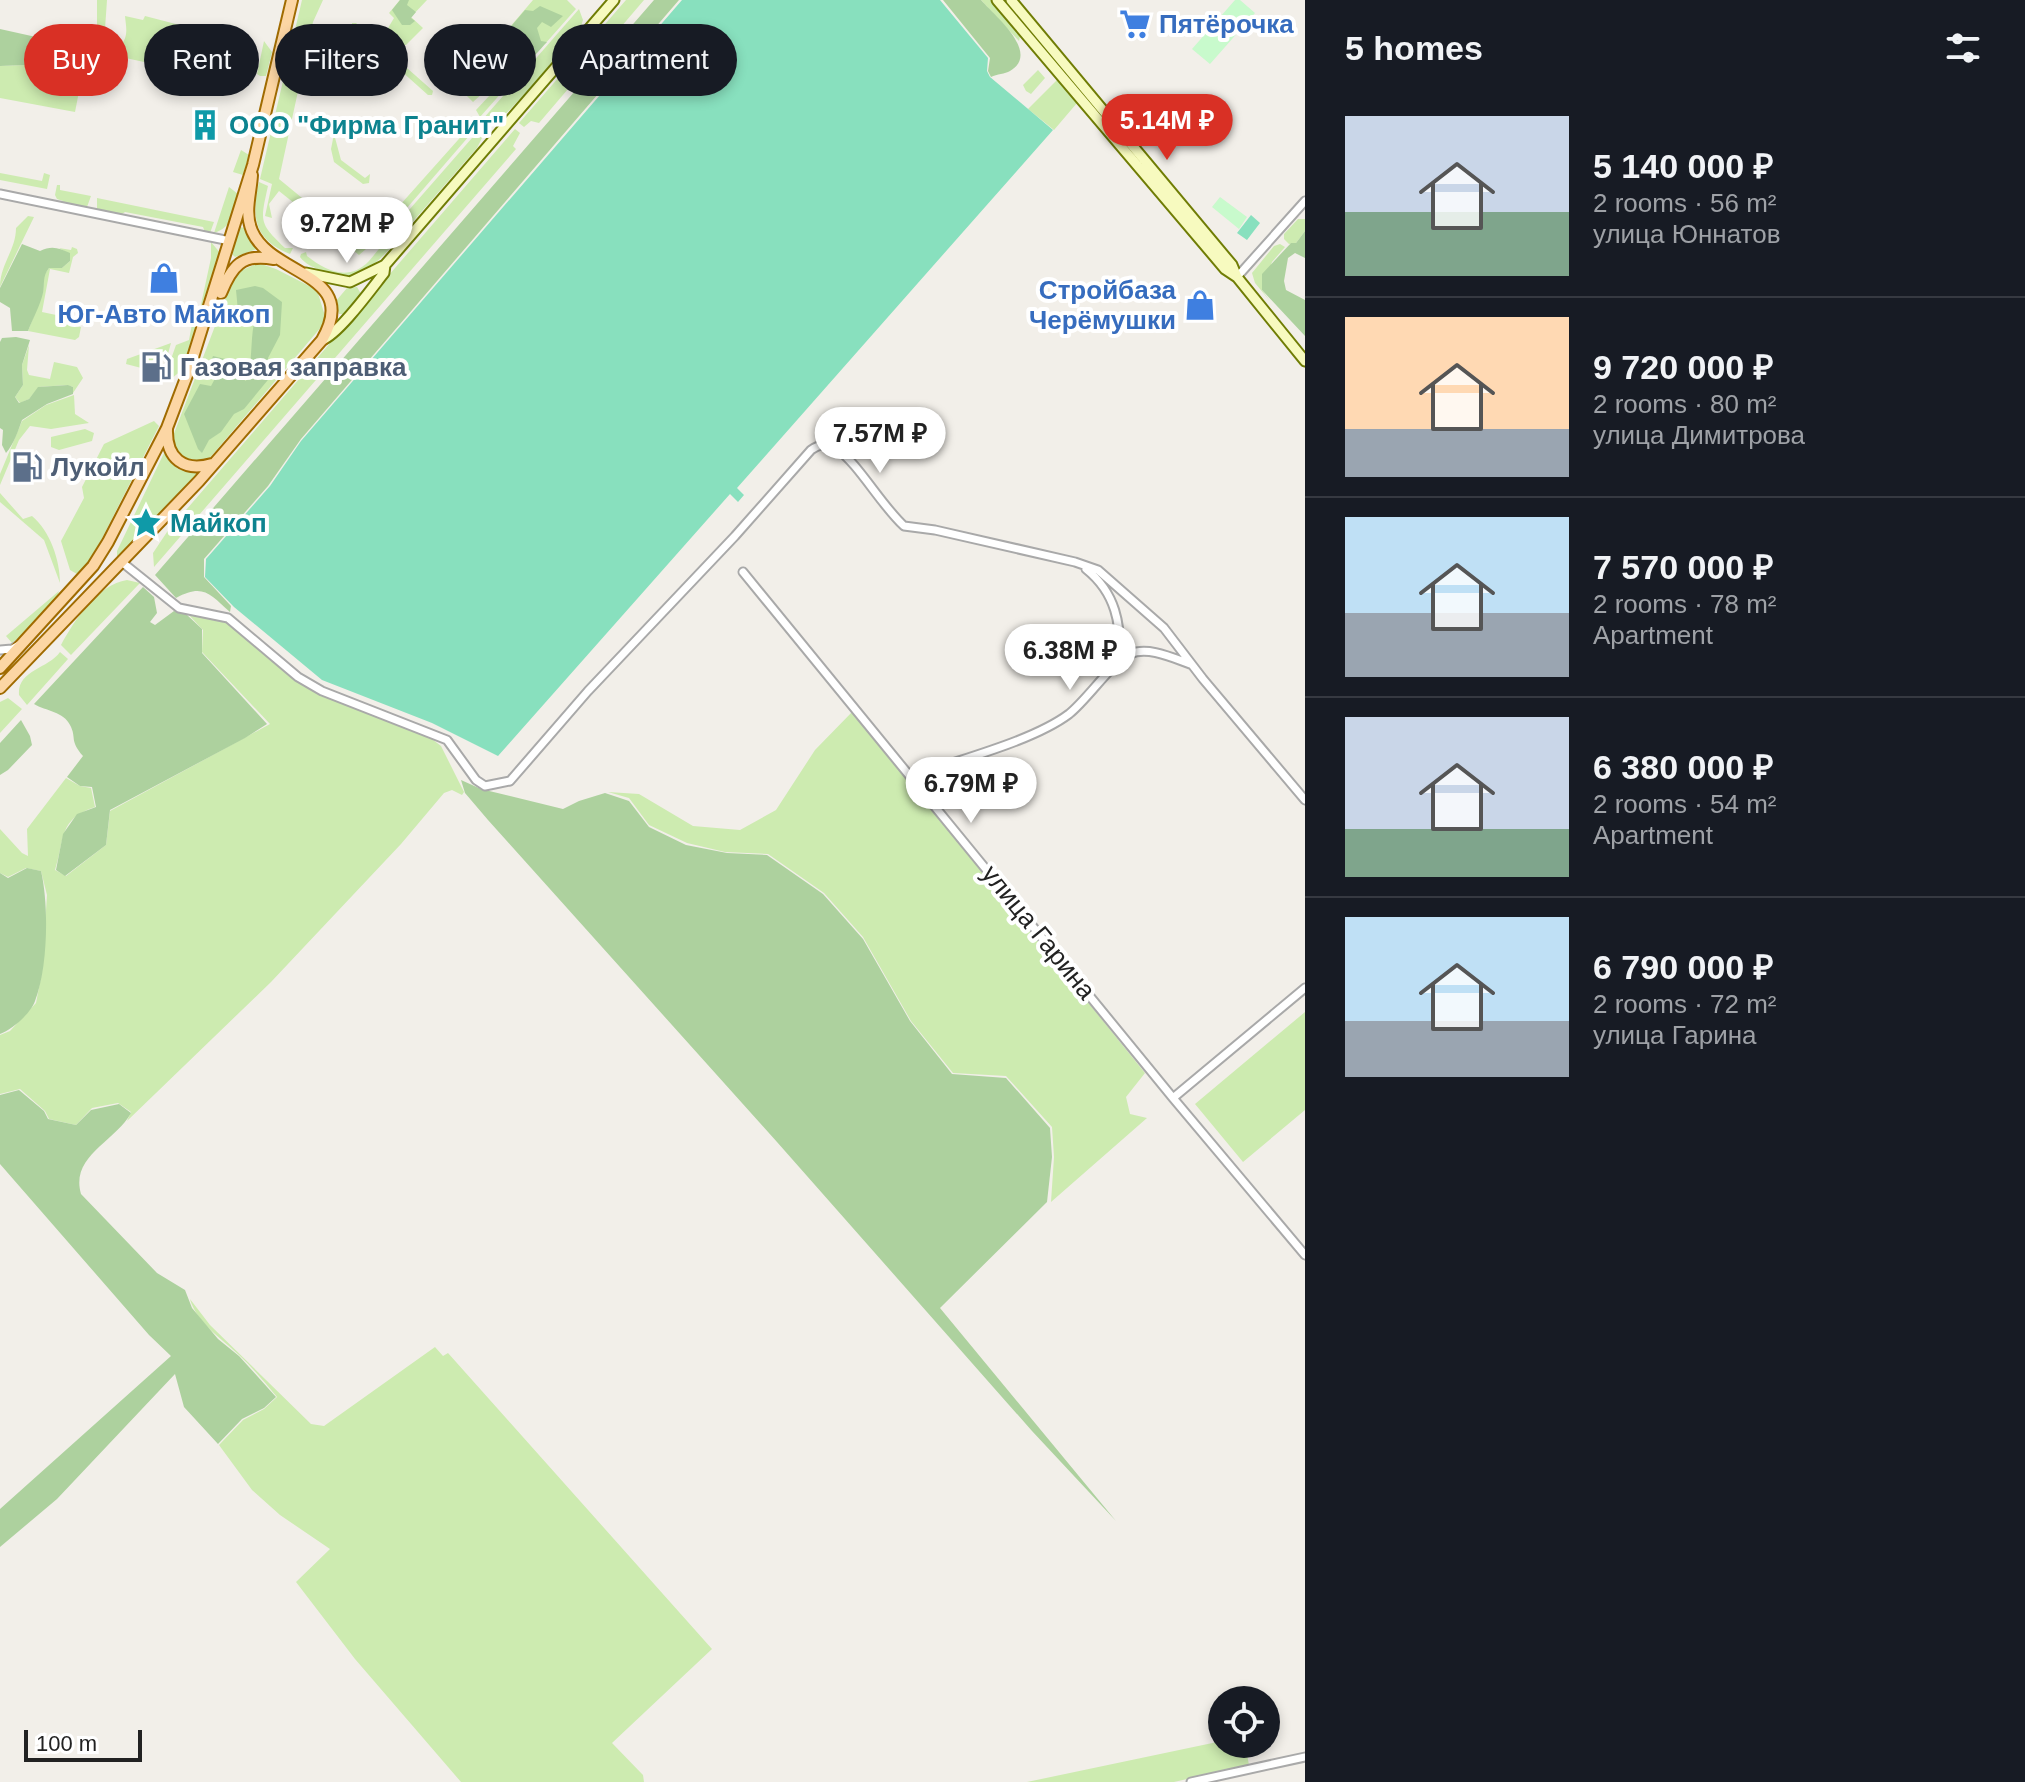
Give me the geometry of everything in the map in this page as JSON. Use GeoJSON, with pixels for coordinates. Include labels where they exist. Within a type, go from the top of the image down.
{"type":"FeatureCollection","features":[{"type":"Feature","properties":{"kind":"main road"},"geometry":{"type":"LineString","coordinates":[[292,0],[253,165],[248,205],[250,223],[256,238],[276,259],[306,273],[350,282],[385,265],[614,0]]}},
{"type":"Feature","properties":{"kind":"main road"},"geometry":{"type":"LineString","coordinates":[[997,0],[1225,269],[1237,277]]}},
{"type":"Feature","properties":{"kind":"main road"},"geometry":{"type":"LineString","coordinates":[[1011,0],[1232,265],[1237,277],[1305,361]]}},
{"type":"Feature","properties":{"kind":"main road"},"geometry":{"type":"LineString","coordinates":[[1,667],[93,566],[167,428],[210,308],[253,165]]}},
{"type":"Feature","properties":{"kind":"main road"},"geometry":{"type":"LineString","coordinates":[[210,308],[235,267],[253,258],[276,259]]}},
{"type":"Feature","properties":{"kind":"main road"},"geometry":{"type":"LineString","coordinates":[[322,340],[329,338],[354,309],[384,273],[385,265]]}},
{"type":"Feature","properties":{"kind":"main road"},"geometry":{"type":"LineString","coordinates":[[0,688],[123,563],[322,340],[331,320],[332,305],[323,289],[306,273]]}},
{"type":"Feature","properties":{"kind":"main road"},"geometry":{"type":"LineString","coordinates":[[167,428],[169,449],[179,463],[193,467],[214,464]]}},
{"type":"Feature","properties":{"kind":"street"},"geometry":{"type":"LineString","coordinates":[[0,194],[230,241]]}},
{"type":"Feature","properties":{"kind":"street"},"geometry":{"type":"LineString","coordinates":[[1237,277],[1305,201]]}},
{"type":"Feature","properties":{"kind":"street"},"geometry":{"type":"LineString","coordinates":[[123,563],[179,608],[228,618],[298,677],[322,691],[447,740],[476,780],[485,786],[510,781],[588,691],[735,536],[811,450],[817,446],[836,448],[904,526],[935,530],[1098,570],[1164,628],[1305,800]]}},
{"type":"Feature","properties":{"kind":"street"},"geometry":{"type":"LineString","coordinates":[[1074,562],[1098,579],[1110,595],[1117,616],[1120,660]]}},
{"type":"Feature","properties":{"kind":"street","name":"улица Гарина"},"geometry":{"type":"LineString","coordinates":[[743,572],[1305,1255]]}},
{"type":"Feature","properties":{"kind":"street"},"geometry":{"type":"LineString","coordinates":[[0,650],[16,647],[38,627]]}},
{"type":"Feature","properties":{"kind":"street"},"geometry":{"type":"LineString","coordinates":[[937,768],[1056,722],[1087,699],[1120,660],[1133,652],[1145,651],[1192,665]]}},
{"type":"Feature","properties":{"kind":"street"},"geometry":{"type":"LineString","coordinates":[[1173,1098],[1305,988]]}},
{"type":"Feature","properties":{"kind":"street"},"geometry":{"type":"LineString","coordinates":[[1191,1782],[1305,1760]]}},
{"type":"Feature","properties":{"kind":"green space"},"geometry":{"type":"Polygon","coordinates":[[[97,0],[107,0],[105,24],[97,24],[97,0]]]}},
{"type":"Feature","properties":{"kind":"green space"},"geometry":{"type":"Polygon","coordinates":[[[302,0],[323,0],[313,24],[296,24],[302,0]]]}},
{"type":"Feature","properties":{"kind":"green space"},"geometry":{"type":"Polygon","coordinates":[[[400,0],[427,0],[411,17],[423,28],[408,43],[408,24],[390,24],[394,18],[389,13],[400,0]]]}},
{"type":"Feature","properties":{"kind":"green space"},"geometry":{"type":"Polygon","coordinates":[[[400,0],[409,0],[407,5],[416,12],[411,18],[415,21],[410,25],[401,24],[392,10],[400,0]]]}},
{"type":"Feature","properties":{"kind":"green space"},"geometry":{"type":"Polygon","coordinates":[[[533,0],[567,0],[576,9],[563,24],[552,24],[552,36],[536,54],[536,24],[513,24],[533,0]]]}},
{"type":"Feature","properties":{"kind":"green space"},"geometry":{"type":"Polygon","coordinates":[[[626,0],[644,0],[624,24],[605,24],[626,0]]]}},
{"type":"Feature","properties":{"kind":"green space"},"geometry":{"type":"Polygon","coordinates":[[[654,0],[679,0],[658,24],[633,24],[654,0]]]}},
{"type":"Feature","properties":{"kind":"green space"},"geometry":{"type":"Polygon","coordinates":[[[682,0],[940,0],[988,58],[990,77],[1053,130],[737,488],[744,495],[738,502],[730,494],[498,756],[432,723],[322,680],[234,607],[205,577],[206,559],[270,486],[301,441],[599,96],[737,96],[737,24],[661,24],[682,0]]]}},
{"type":"Feature","properties":{"kind":"green space"},"geometry":{"type":"Polygon","coordinates":[[[943,0],[981,0],[1005,25],[1018,45],[1021,55],[1018,63],[1010,71],[991,77],[988,71],[990,58],[943,0]]]}},
{"type":"Feature","properties":{"kind":"green space"},"geometry":{"type":"Polygon","coordinates":[[[981,0],[997,0],[1022,28],[1019,41],[981,0]]]}},
{"type":"Feature","properties":{"kind":"green space"},"geometry":{"type":"Polygon","coordinates":[[[1235,0],[1240,0],[1255,13],[1210,64],[1192,49],[1235,0]]]}},
{"type":"Feature","properties":{"kind":"green space"},"geometry":{"type":"Polygon","coordinates":[[[540,6],[563,16],[551,27],[542,22],[537,28],[541,41],[547,42],[536,53],[536,24],[513,24],[525,10],[533,11],[540,6]]]}},
{"type":"Feature","properties":{"kind":"green space"},"geometry":{"type":"Polygon","coordinates":[[[579,9],[582,24],[566,24],[579,9]]]}},
{"type":"Feature","properties":{"kind":"green space"},"geometry":{"type":"Polygon","coordinates":[[[125,16],[143,20],[145,16],[176,24],[144,24],[144,62],[128,59],[128,24],[125,16]]]}},
{"type":"Feature","properties":{"kind":"green space"},"geometry":{"type":"Polygon","coordinates":[[[0,29],[24,34],[24,65],[0,66],[0,29]]]}},
{"type":"Feature","properties":{"kind":"green space"},"geometry":{"type":"Polygon","coordinates":[[[552,40],[552,62],[536,81],[536,58],[552,40]]]}},
{"type":"Feature","properties":{"kind":"green space"},"geometry":{"type":"Polygon","coordinates":[[[264,41],[272,52],[266,76],[259,75],[264,41]]]}},
{"type":"Feature","properties":{"kind":"green space"},"geometry":{"type":"Polygon","coordinates":[[[24,65],[24,96],[78,96],[75,112],[0,98],[0,66],[24,65]]]}},
{"type":"Feature","properties":{"kind":"green space"},"geometry":{"type":"Polygon","coordinates":[[[408,69],[424,83],[424,91],[408,77],[408,69]]]}},
{"type":"Feature","properties":{"kind":"green space"},"geometry":{"type":"Polygon","coordinates":[[[1038,70],[1045,78],[1031,94],[1023,85],[1038,70]]]}},
{"type":"Feature","properties":{"kind":"green space"},"geometry":{"type":"Polygon","coordinates":[[[1057,80],[1074,95],[1077,103],[1054,130],[1028,109],[1057,80]]]}},
{"type":"Feature","properties":{"kind":"green space"},"geometry":{"type":"Polygon","coordinates":[[[552,85],[552,96],[562,96],[539,123],[531,121],[524,127],[519,123],[552,85]]]}},
{"type":"Feature","properties":{"kind":"green space"},"geometry":{"type":"Polygon","coordinates":[[[279,96],[297,96],[279,179],[358,244],[367,242],[466,131],[464,121],[470,121],[476,128],[387,231],[359,255],[279,191],[269,204],[272,218],[265,216],[272,184],[260,179],[279,96]]]}},
{"type":"Feature","properties":{"kind":"green space"},"geometry":{"type":"Polygon","coordinates":[[[489,96],[499,96],[480,117],[476,110],[489,96]]]}},
{"type":"Feature","properties":{"kind":"green space"},"geometry":{"type":"Polygon","coordinates":[[[503,96],[523,96],[492,124],[482,120],[503,96]]]}},
{"type":"Feature","properties":{"kind":"green space"},"geometry":{"type":"Polygon","coordinates":[[[571,96],[596,96],[301,439],[268,486],[204,559],[204,577],[231,606],[230,612],[200,591],[176,598],[155,575],[571,96]]]}},
{"type":"Feature","properties":{"kind":"green space"},"geometry":{"type":"Polygon","coordinates":[[[515,129],[520,133],[513,146],[516,149],[154,567],[153,553],[167,532],[515,129]]]}},
{"type":"Feature","properties":{"kind":"green space"},"geometry":{"type":"Polygon","coordinates":[[[479,130],[482,138],[477,148],[402,234],[393,232],[395,226],[479,130]]]}},
{"type":"Feature","properties":{"kind":"green space"},"geometry":{"type":"Polygon","coordinates":[[[334,134],[341,160],[365,178],[370,174],[369,183],[363,184],[334,162],[331,149],[334,134]]]}},
{"type":"Feature","properties":{"kind":"green space"},"geometry":{"type":"Polygon","coordinates":[[[241,150],[249,155],[243,175],[233,172],[241,150]]]}},
{"type":"Feature","properties":{"kind":"green space"},"geometry":{"type":"Polygon","coordinates":[[[0,173],[42,181],[44,173],[50,175],[47,189],[0,180],[0,173]]]}},
{"type":"Feature","properties":{"kind":"green space"},"geometry":{"type":"Polygon","coordinates":[[[259,182],[268,186],[263,215],[266,227],[285,248],[293,248],[290,254],[269,242],[258,226],[255,206],[259,182]]]}},
{"type":"Feature","properties":{"kind":"green space"},"geometry":{"type":"Polygon","coordinates":[[[57,185],[60,185],[60,190],[91,196],[87,207],[65,204],[57,199],[57,185]]]}},
{"type":"Feature","properties":{"kind":"green space"},"geometry":{"type":"Polygon","coordinates":[[[229,187],[238,194],[234,212],[229,223],[214,233],[229,187]]]}},
{"type":"Feature","properties":{"kind":"green space"},"geometry":{"type":"Polygon","coordinates":[[[1220,197],[1247,217],[1239,229],[1212,207],[1220,197]]]}},
{"type":"Feature","properties":{"kind":"green space"},"geometry":{"type":"Polygon","coordinates":[[[97,198],[214,222],[210,233],[205,232],[203,227],[125,212],[119,216],[97,210],[97,198]]]}},
{"type":"Feature","properties":{"kind":"green space"},"geometry":{"type":"Polygon","coordinates":[[[1251,215],[1260,223],[1247,240],[1237,233],[1251,215]]]}},
{"type":"Feature","properties":{"kind":"green space"},"geometry":{"type":"Polygon","coordinates":[[[28,216],[34,217],[0,287],[16,228],[28,216]]]}},
{"type":"Feature","properties":{"kind":"green space"},"geometry":{"type":"Polygon","coordinates":[[[1298,219],[1305,219],[1305,231],[1296,243],[1289,244],[1284,234],[1298,219]]]}},
{"type":"Feature","properties":{"kind":"green space"},"geometry":{"type":"Polygon","coordinates":[[[240,227],[245,228],[257,249],[235,257],[232,254],[240,227]]]}},
{"type":"Feature","properties":{"kind":"green space"},"geometry":{"type":"Polygon","coordinates":[[[1305,231],[1305,258],[1295,253],[1288,258],[1284,281],[1286,290],[1305,300],[1305,336],[1262,290],[1262,274],[1305,231]]]}},
{"type":"Feature","properties":{"kind":"green space"},"geometry":{"type":"Polygon","coordinates":[[[391,238],[395,242],[378,261],[353,275],[333,275],[304,262],[300,257],[306,252],[322,266],[346,273],[369,261],[391,238]]]}},
{"type":"Feature","properties":{"kind":"green space"},"geometry":{"type":"Polygon","coordinates":[[[211,242],[221,254],[205,305],[200,309],[211,258],[211,242]]]}},
{"type":"Feature","properties":{"kind":"green space"},"geometry":{"type":"Polygon","coordinates":[[[22,244],[40,251],[52,248],[62,250],[70,253],[70,261],[62,268],[49,268],[47,271],[42,298],[28,331],[12,331],[10,308],[0,302],[0,288],[22,244]]]}},
{"type":"Feature","properties":{"kind":"green space"},"geometry":{"type":"Polygon","coordinates":[[[1280,244],[1285,247],[1272,262],[1262,290],[1270,301],[1255,283],[1252,273],[1274,246],[1280,244]]]}},
{"type":"Feature","properties":{"kind":"green space"},"geometry":{"type":"Polygon","coordinates":[[[72,247],[78,253],[73,257],[69,273],[50,269],[42,312],[75,319],[74,326],[81,327],[79,337],[75,340],[28,331],[43,292],[44,275],[49,268],[62,268],[70,261],[69,254],[59,248],[71,250],[72,247]]]}},
{"type":"Feature","properties":{"kind":"green space"},"geometry":{"type":"Polygon","coordinates":[[[258,263],[317,290],[325,316],[322,326],[208,460],[192,463],[179,457],[173,436],[233,279],[238,272],[258,263]]]}},
{"type":"Feature","properties":{"kind":"green space"},"geometry":{"type":"Polygon","coordinates":[[[255,286],[282,302],[280,335],[268,358],[272,375],[244,409],[234,414],[221,432],[209,440],[202,453],[184,414],[200,384],[211,386],[217,375],[211,361],[213,356],[233,361],[238,376],[246,381],[254,323],[238,311],[236,290],[255,286]]]}},
{"type":"Feature","properties":{"kind":"green space"},"geometry":{"type":"Polygon","coordinates":[[[357,287],[361,294],[344,314],[339,314],[336,301],[347,288],[357,287]]]}},
{"type":"Feature","properties":{"kind":"green space"},"geometry":{"type":"Polygon","coordinates":[[[202,317],[182,370],[171,379],[164,379],[176,345],[189,340],[193,319],[202,317]]]}},
{"type":"Feature","properties":{"kind":"green space"},"geometry":{"type":"Polygon","coordinates":[[[2,338],[30,340],[22,365],[23,385],[15,397],[19,403],[29,399],[38,387],[68,385],[73,387],[73,394],[47,404],[22,420],[6,453],[2,445],[3,430],[0,428],[0,342],[2,338]]]}},
{"type":"Feature","properties":{"kind":"green space"},"geometry":{"type":"Polygon","coordinates":[[[171,343],[166,361],[154,357],[149,370],[126,364],[127,359],[171,343]]]}},
{"type":"Feature","properties":{"kind":"green space"},"geometry":{"type":"Polygon","coordinates":[[[29,345],[29,375],[50,379],[54,362],[77,367],[83,378],[73,393],[73,387],[67,385],[39,387],[29,399],[20,403],[15,397],[23,385],[22,365],[29,345]]]}},
{"type":"Feature","properties":{"kind":"green space"},"geometry":{"type":"Polygon","coordinates":[[[74,395],[75,414],[89,423],[51,429],[30,426],[19,440],[0,485],[0,474],[22,421],[46,405],[74,395]]]}},
{"type":"Feature","properties":{"kind":"green space"},"geometry":{"type":"Polygon","coordinates":[[[154,421],[159,426],[88,566],[77,574],[70,570],[61,541],[84,498],[82,487],[104,444],[154,421]]]}},
{"type":"Feature","properties":{"kind":"green space"},"geometry":{"type":"Polygon","coordinates":[[[85,429],[94,433],[92,441],[59,450],[51,447],[51,437],[85,429]]]}},
{"type":"Feature","properties":{"kind":"green space"},"geometry":{"type":"Polygon","coordinates":[[[164,453],[178,469],[200,474],[117,557],[117,551],[164,453]]]}},
{"type":"Feature","properties":{"kind":"green space"},"geometry":{"type":"Polygon","coordinates":[[[0,493],[23,519],[32,516],[44,530],[56,556],[60,583],[44,540],[0,502],[0,493]]]}},
{"type":"Feature","properties":{"kind":"green space"},"geometry":{"type":"Polygon","coordinates":[[[127,580],[140,583],[71,655],[61,645],[80,615],[106,588],[127,580]]]}},
{"type":"Feature","properties":{"kind":"green space"},"geometry":{"type":"Polygon","coordinates":[[[143,587],[154,597],[157,613],[150,622],[155,625],[174,611],[186,614],[202,629],[202,653],[267,724],[110,810],[106,845],[65,876],[56,870],[63,834],[77,814],[96,807],[92,787],[80,786],[67,777],[83,756],[76,746],[70,725],[59,714],[34,704],[143,587]]]}},
{"type":"Feature","properties":{"kind":"green space"},"geometry":{"type":"Polygon","coordinates":[[[59,591],[46,614],[12,643],[6,636],[59,591]]]}},
{"type":"Feature","properties":{"kind":"green space"},"geometry":{"type":"Polygon","coordinates":[[[188,614],[227,623],[303,686],[428,736],[441,746],[464,792],[462,795],[452,790],[444,793],[401,844],[271,982],[127,1121],[131,1112],[118,1103],[92,1108],[76,1125],[49,1119],[45,1111],[20,1089],[0,1094],[0,1035],[10,1031],[36,1003],[42,972],[47,895],[41,871],[26,868],[8,877],[0,873],[0,829],[28,856],[27,829],[66,778],[91,788],[95,807],[69,824],[62,840],[55,870],[66,876],[106,845],[110,811],[270,724],[202,652],[203,630],[188,614]]]}},
{"type":"Feature","properties":{"kind":"green space"},"geometry":{"type":"Polygon","coordinates":[[[60,652],[68,659],[27,705],[19,695],[23,680],[60,652]]]}},
{"type":"Feature","properties":{"kind":"green space"},"geometry":{"type":"Polygon","coordinates":[[[8,698],[22,709],[0,733],[0,702],[8,698]]]}},
{"type":"Feature","properties":{"kind":"green space"},"geometry":{"type":"Polygon","coordinates":[[[853,711],[1145,1073],[1126,1097],[1130,1114],[1147,1118],[1051,1202],[1052,1127],[1006,1076],[953,1073],[911,1021],[863,937],[824,893],[768,854],[725,852],[687,843],[649,825],[629,798],[608,792],[639,794],[693,826],[740,830],[776,810],[815,750],[853,711]]]}},
{"type":"Feature","properties":{"kind":"green space"},"geometry":{"type":"Polygon","coordinates":[[[21,720],[32,745],[0,775],[0,743],[21,720]]]}},
{"type":"Feature","properties":{"kind":"green space"},"geometry":{"type":"Polygon","coordinates":[[[461,780],[481,789],[563,809],[605,793],[629,801],[649,827],[686,845],[727,853],[767,855],[823,894],[863,939],[910,1021],[952,1074],[1006,1078],[1050,1128],[1052,1157],[1047,1202],[940,1308],[1116,1521],[1032,1431],[488,820],[465,793],[461,780]]]}},
{"type":"Feature","properties":{"kind":"green space"},"geometry":{"type":"Polygon","coordinates":[[[27,868],[41,871],[44,885],[46,936],[43,972],[30,1011],[0,1034],[0,873],[8,878],[27,868]]]}},
{"type":"Feature","properties":{"kind":"green space"},"geometry":{"type":"Polygon","coordinates":[[[1305,1012],[1305,1110],[1243,1162],[1195,1104],[1305,1012]]]}},
{"type":"Feature","properties":{"kind":"green space"},"geometry":{"type":"Polygon","coordinates":[[[19,1090],[44,1111],[48,1119],[76,1125],[91,1110],[119,1104],[131,1113],[88,1159],[79,1181],[81,1194],[157,1273],[185,1290],[192,1308],[218,1339],[239,1356],[276,1397],[264,1408],[242,1419],[218,1444],[184,1407],[175,1374],[57,1499],[0,1547],[0,1509],[171,1356],[149,1335],[0,1164],[0,1095],[19,1090]]]}},
{"type":"Feature","properties":{"kind":"green space"},"geometry":{"type":"Polygon","coordinates":[[[190,1299],[210,1325],[311,1424],[324,1426],[435,1347],[443,1356],[448,1353],[712,1649],[612,1743],[643,1775],[644,1782],[461,1782],[355,1659],[296,1582],[330,1549],[280,1515],[252,1490],[219,1445],[243,1420],[264,1409],[277,1397],[244,1360],[204,1323],[190,1299]]]}},
{"type":"Feature","properties":{"kind":"green space"},"geometry":{"type":"Polygon","coordinates":[[[1208,1744],[1208,1758],[1248,1758],[1249,1765],[1174,1782],[1027,1782],[1208,1744]]]}},
{"type":"Feature","properties":{"kind":"place","name":"Пятёрочка"},"geometry":{"type":"Point","coordinates":[1135,24]}},
{"type":"Feature","properties":{"kind":"place","name":"ООО \"Фирма Гранит\""},"geometry":{"type":"Point","coordinates":[205,125]}},
{"type":"Feature","properties":{"kind":"place","name":"Юг-Авто Майкоп"},"geometry":{"type":"Point","coordinates":[164,278]}},
{"type":"Feature","properties":{"kind":"place","name":"Стройбаза Черёмушки"},"geometry":{"type":"Point","coordinates":[1200,305]}},
{"type":"Feature","properties":{"kind":"place","name":"Газовая заправка"},"geometry":{"type":"Point","coordinates":[156,367]}},
{"type":"Feature","properties":{"kind":"place","name":"Лукойл"},"geometry":{"type":"Point","coordinates":[27,467]}},
{"type":"Feature","properties":{"kind":"place","name":"Майкоп"},"geometry":{"type":"Point","coordinates":[146,523]}}]}
